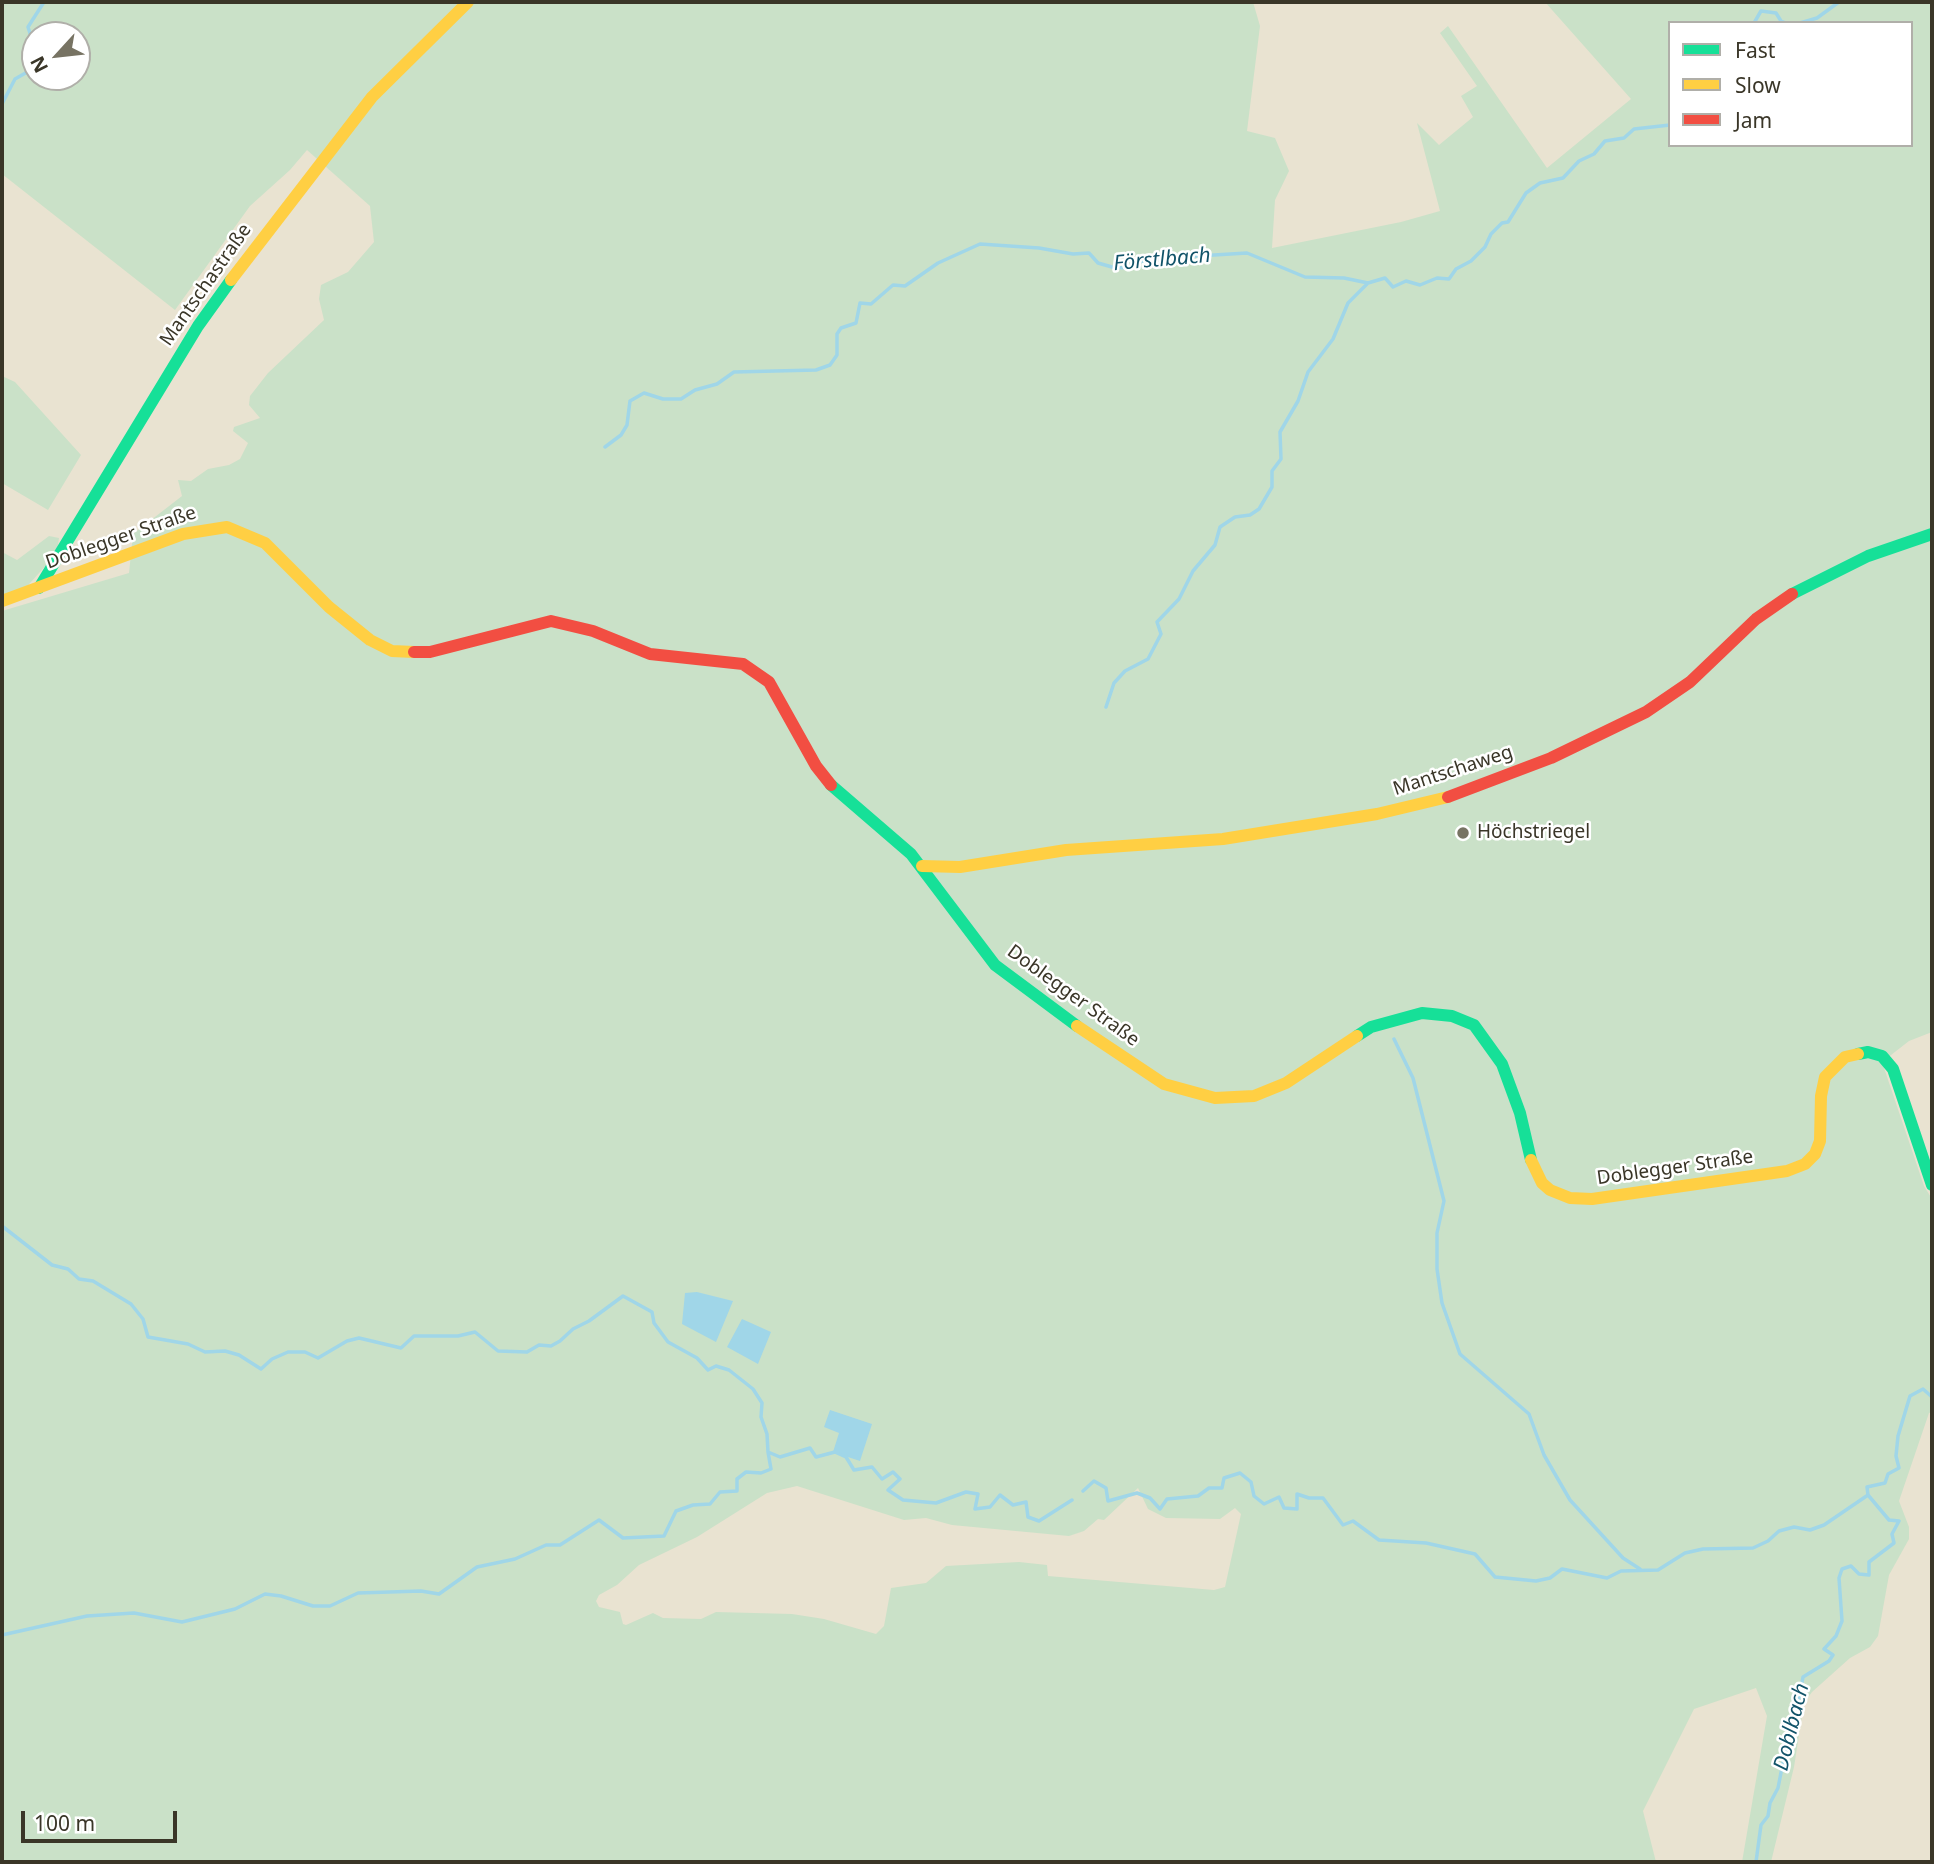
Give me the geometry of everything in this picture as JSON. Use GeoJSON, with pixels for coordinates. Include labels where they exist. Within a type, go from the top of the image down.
{"type":"FeatureCollection","features":[{"type":"Feature","properties":{"kind":"street","name":"Mantschastraße"},"geometry":{"type":"LineString","coordinates":[[39,588],[198,326],[278,216],[372,97],[468,2]]}},
{"type":"Feature","properties":{"kind":"street","name":"Doblegger Straße"},"geometry":{"type":"LineString","coordinates":[[39,588],[183,534],[206,528],[227,527],[265,543],[329,607],[370,640],[392,651],[430,652],[551,621],[593,631],[650,654],[743,664],[754,669],[769,682],[804,746],[831,785],[922,866],[975,942],[995,965],[1073,1023],[1164,1084],[1215,1098],[1261,1095],[1286,1083],[1371,1027],[1422,1013],[1452,1016],[1474,1025],[1502,1064],[1516,1096],[1531,1161],[1542,1183],[1550,1190],[1570,1198],[1592,1199],[1787,1171],[1805,1164],[1819,1146],[1821,1097],[1825,1077],[1836,1062],[1868,1052],[1882,1056],[1893,1069],[1932,1185]]}},
{"type":"Feature","properties":{"kind":"street","name":"Mantschaweg"},"geometry":{"type":"LineString","coordinates":[[922,866],[960,867],[1066,850],[1223,839],[1377,814],[1443,799],[1551,758],[1646,712],[1690,682],[1756,619],[1779,602],[1825,575],[1868,556],[1932,534]]}},
{"type":"Feature","properties":{"kind":"street"},"geometry":{"type":"LineString","coordinates":[[2,601],[39,588]]}},
{"type":"Feature","properties":{"kind":"green space"},"geometry":{"type":"Polygon","coordinates":[[[2,2],[1253,2],[1260,26],[1247,131],[1275,138],[1289,171],[1275,200],[1272,248],[1401,222],[1440,211],[1417,123],[1439,145],[1473,117],[1461,96],[1477,86],[1440,33],[1448,26],[1547,168],[1631,99],[1545,2],[1932,2],[1932,1032],[1909,1041],[1882,1062],[1924,1186],[1932,1199],[1932,1412],[1929,1413],[1899,1501],[1909,1527],[1909,1539],[1889,1575],[1878,1636],[1870,1647],[1850,1658],[1812,1692],[1804,1703],[1794,1767],[1771,1862],[1742,1862],[1767,1716],[1756,1688],[1694,1709],[1643,1811],[1656,1862],[2,1862],[2,611],[129,573],[133,534],[182,496],[178,480],[191,481],[208,469],[229,465],[240,459],[248,443],[233,431],[234,427],[260,418],[249,405],[250,396],[268,373],[324,320],[319,299],[321,285],[348,272],[374,242],[370,206],[307,150],[290,170],[250,206],[175,310],[2,174],[2,2]],[[797,1486],[767,1493],[697,1537],[639,1565],[617,1585],[599,1595],[596,1601],[599,1607],[620,1612],[623,1624],[626,1625],[653,1613],[663,1618],[701,1619],[716,1612],[792,1614],[824,1619],[876,1634],[884,1626],[891,1588],[926,1583],[946,1566],[1019,1562],[1047,1565],[1048,1576],[1214,1590],[1225,1587],[1241,1514],[1235,1508],[1220,1519],[1166,1518],[1148,1509],[1138,1488],[1104,1520],[1098,1519],[1084,1531],[1069,1536],[952,1525],[926,1518],[904,1520],[797,1486]]]}},
{"type":"Feature","properties":{"kind":"green space"},"geometry":{"type":"Polygon","coordinates":[[[2,376],[15,382],[81,455],[48,510],[2,483],[2,376]]]}},
{"type":"Feature","properties":{"kind":"green space"},"geometry":{"type":"Polygon","coordinates":[[[49,536],[59,538],[57,553],[22,592],[2,598],[2,552],[17,560],[49,536]]]}},
{"type":"Feature","properties":{"kind":"water"},"geometry":{"type":"Polygon","coordinates":[[[697,1292],[733,1301],[716,1342],[682,1324],[685,1293],[697,1292]]]}},
{"type":"Feature","properties":{"kind":"water"},"geometry":{"type":"Polygon","coordinates":[[[742,1319],[771,1332],[758,1364],[727,1347],[742,1319]]]}},
{"type":"Feature","properties":{"kind":"water"},"geometry":{"type":"Polygon","coordinates":[[[830,1410],[872,1424],[860,1461],[833,1452],[839,1433],[824,1427],[830,1410]]]}},
{"type":"Feature","properties":{"kind":"waterway"},"geometry":{"type":"LineString","coordinates":[[2,104],[15,79],[29,71],[33,43],[28,27],[44,2]]}},
{"type":"Feature","properties":{"kind":"waterway","name":"Förstlbach"},"geometry":{"type":"LineString","coordinates":[[1807,21],[1817,18],[1839,2]]}},
{"type":"Feature","properties":{"kind":"waterway","name":"Förstlbach"},"geometry":{"type":"LineString","coordinates":[[1755,21],[1761,11],[1776,13],[1781,21]]}},
{"type":"Feature","properties":{"kind":"waterway","name":"Förstlbach"},"geometry":{"type":"LineString","coordinates":[[605,447],[621,435],[627,425],[630,401],[644,393],[663,399],[681,399],[695,390],[717,384],[734,372],[816,370],[830,365],[837,355],[837,334],[841,328],[856,323],[860,303],[871,304],[893,285],[905,286],[938,263],[980,244],[1039,248],[1073,254],[1089,253],[1098,263],[1126,268],[1148,259],[1247,253],[1305,277],[1344,278],[1368,283],[1385,278],[1393,287],[1406,281],[1420,285],[1437,278],[1449,279],[1456,269],[1471,261],[1485,247],[1491,234],[1502,223],[1508,222],[1526,193],[1540,183],[1563,178],[1579,161],[1594,154],[1605,141],[1624,138],[1634,129],[1668,125]]}},
{"type":"Feature","properties":{"kind":"waterway"},"geometry":{"type":"LineString","coordinates":[[1106,707],[1114,683],[1125,671],[1148,659],[1161,634],[1157,622],[1179,599],[1193,571],[1215,545],[1220,527],[1235,517],[1250,515],[1259,509],[1272,487],[1272,471],[1281,459],[1280,432],[1298,401],[1308,372],[1333,339],[1348,303],[1367,284]]}},
{"type":"Feature","properties":{"kind":"waterway"},"geometry":{"type":"LineString","coordinates":[[1394,1039],[1413,1078],[1444,1201],[1437,1233],[1437,1269],[1442,1303],[1460,1354],[1529,1414],[1544,1455],[1570,1500],[1623,1558],[1640,1569]]}},
{"type":"Feature","properties":{"kind":"waterway"},"geometry":{"type":"LineString","coordinates":[[2,1226],[52,1265],[68,1269],[79,1279],[93,1281],[131,1304],[143,1319],[148,1337],[188,1344],[205,1352],[225,1351],[239,1355],[261,1369],[272,1359],[288,1352],[305,1352],[318,1358],[347,1341],[359,1338],[401,1348],[414,1336],[458,1336],[475,1332],[498,1351],[527,1352],[539,1345],[551,1346],[560,1341],[573,1329],[589,1321],[623,1296],[652,1312],[654,1323],[668,1342],[697,1358],[708,1370],[716,1366],[729,1370],[753,1389],[762,1403],[761,1417],[767,1434],[768,1452],[780,1457],[810,1448],[816,1457],[835,1452],[846,1457],[854,1470],[872,1467],[882,1479],[893,1472],[900,1479],[888,1490],[903,1500],[936,1503],[966,1492],[978,1494],[975,1509],[990,1507],[1000,1495],[1013,1505],[1026,1502],[1028,1517],[1039,1521],[1072,1500]]}},
{"type":"Feature","properties":{"kind":"waterway","name":"Doblbach"},"geometry":{"type":"LineString","coordinates":[[1756,1862],[1761,1825],[1768,1816],[1770,1803],[1778,1788],[1785,1752],[1793,1743],[1788,1731],[1795,1719],[1803,1677],[1829,1661],[1833,1655],[1824,1649],[1836,1636],[1842,1621],[1839,1578],[1842,1569],[1851,1566],[1859,1574],[1869,1575],[1869,1562],[1894,1543],[1892,1534],[1899,1521],[1889,1520],[1868,1495],[1867,1487],[1885,1483],[1888,1474],[1899,1468],[1896,1456],[1898,1436],[1910,1396],[1923,1389],[1932,1397]]}},
{"type":"Feature","properties":{"kind":"waterway"},"geometry":{"type":"LineString","coordinates":[[2,1635],[87,1616],[134,1613],[182,1622],[235,1609],[265,1594],[313,1606],[330,1606],[358,1593],[421,1591],[439,1594],[477,1567],[515,1559],[546,1545],[560,1545],[599,1520],[623,1538],[664,1536],[676,1511],[693,1505],[710,1504],[720,1492],[737,1491],[737,1479],[746,1472],[761,1473],[771,1469],[768,1452]]}},
{"type":"Feature","properties":{"kind":"waterway"},"geometry":{"type":"LineString","coordinates":[[1083,1491],[1094,1481],[1106,1488],[1108,1501],[1137,1493],[1150,1498],[1160,1509],[1167,1499],[1198,1496],[1209,1488],[1222,1488],[1224,1478],[1240,1473],[1251,1482],[1254,1496],[1264,1504],[1279,1497],[1284,1508],[1297,1509],[1297,1494],[1309,1498],[1323,1498],[1343,1525],[1353,1521],[1379,1540],[1426,1543],[1475,1554],[1495,1577],[1536,1581],[1550,1578],[1562,1569],[1607,1578],[1621,1571],[1658,1570],[1685,1553],[1703,1549],[1753,1548],[1768,1541],[1779,1531],[1794,1527],[1810,1530],[1824,1525],[1868,1495]]}},
{"type":"Feature","properties":{"kind":"traffic: fast"},"geometry":{"type":"LineString","coordinates":[[39,588],[198,326],[231,280]]}},
{"type":"Feature","properties":{"kind":"traffic: fast"},"geometry":{"type":"LineString","coordinates":[[1792,594],[1868,556],[1932,534]]}},
{"type":"Feature","properties":{"kind":"traffic: fast"},"geometry":{"type":"LineString","coordinates":[[831,785],[911,854],[995,965],[1077,1026]]}},
{"type":"Feature","properties":{"kind":"traffic: fast"},"geometry":{"type":"LineString","coordinates":[[1357,1036],[1371,1027],[1422,1013],[1452,1016],[1474,1025],[1502,1064],[1520,1113],[1531,1160]]}},
{"type":"Feature","properties":{"kind":"traffic: fast"},"geometry":{"type":"LineString","coordinates":[[1858,1054],[1868,1052],[1882,1056],[1893,1069],[1932,1185]]}},
{"type":"Feature","properties":{"kind":"traffic: slow"},"geometry":{"type":"LineString","coordinates":[[231,280],[372,97],[468,2]]}},
{"type":"Feature","properties":{"kind":"traffic: slow"},"geometry":{"type":"LineString","coordinates":[[2,601],[183,534],[227,527],[265,543],[329,607],[370,640],[392,651],[414,652]]}},
{"type":"Feature","properties":{"kind":"traffic: slow"},"geometry":{"type":"LineString","coordinates":[[922,866],[960,867],[1066,850],[1223,839],[1377,814],[1448,797]]}},
{"type":"Feature","properties":{"kind":"traffic: slow"},"geometry":{"type":"LineString","coordinates":[[1077,1026],[1164,1084],[1215,1098],[1254,1096],[1286,1083],[1357,1036]]}},
{"type":"Feature","properties":{"kind":"traffic: slow"},"geometry":{"type":"LineString","coordinates":[[1531,1160],[1542,1183],[1550,1190],[1570,1198],[1592,1199],[1787,1171],[1805,1164],[1815,1154],[1820,1141],[1821,1096],[1825,1077],[1845,1057],[1858,1054]]}},
{"type":"Feature","properties":{"kind":"traffic: jam"},"geometry":{"type":"LineString","coordinates":[[1448,797],[1551,758],[1646,712],[1690,682],[1756,619],[1792,594]]}},
{"type":"Feature","properties":{"kind":"traffic: jam"},"geometry":{"type":"LineString","coordinates":[[414,652],[430,652],[551,621],[593,631],[650,654],[743,664],[769,682],[816,766],[831,785]]}},
{"type":"Feature","properties":{"kind":"place","name":"Höchstriegel"},"geometry":{"type":"Point","coordinates":[1463,833]}}]}
